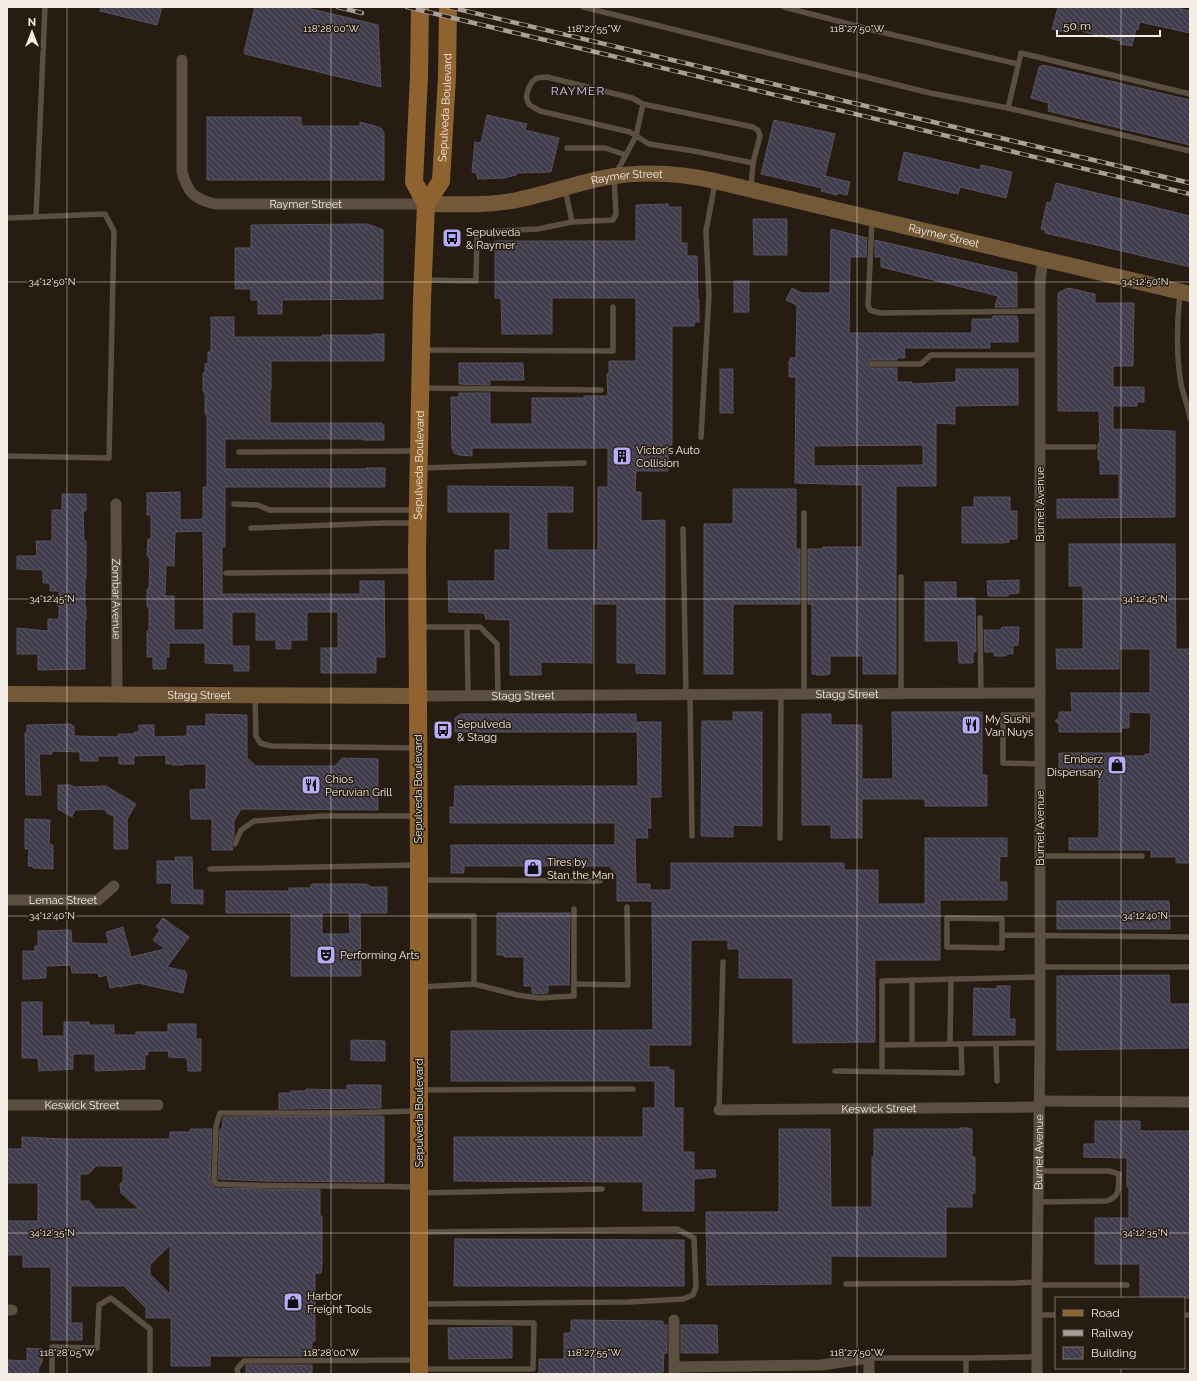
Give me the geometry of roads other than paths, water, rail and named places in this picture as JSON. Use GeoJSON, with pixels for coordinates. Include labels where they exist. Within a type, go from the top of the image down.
{"type":"FeatureCollection","features":[{"type":"Feature","properties":{"kind":"main road"},"geometry":{"type":"LineString","coordinates":[[420,7],[419,76],[414,182],[426,204]]}},
{"type":"Feature","properties":{"kind":"main road","name":"Sepulveda Boulevard"},"geometry":{"type":"LineString","coordinates":[[419,1368],[417,517],[419,388],[426,204],[441,181],[447,77],[448,7]]}},
{"type":"Feature","properties":{"kind":"street","name":"Raymer Street"},"geometry":{"type":"LineString","coordinates":[[182,60],[182,172],[185,184],[192,195],[202,201],[215,204],[488,204],[516,200],[614,177],[658,174],[686,176],[715,181],[1185,293]]}},
{"type":"Feature","properties":{"kind":"street","name":"Burnet Avenue"},"geometry":{"type":"LineString","coordinates":[[1037,1374],[1040,1043],[1040,281],[1043,259]]}},
{"type":"Feature","properties":{"kind":"street","name":"Zombar Avenue"},"geometry":{"type":"LineString","coordinates":[[116,504],[117,695]]}},
{"type":"Feature","properties":{"kind":"street","name":"Stagg Street"},"geometry":{"type":"LineString","coordinates":[[7,694],[418,696],[1040,693]]}},
{"type":"Feature","properties":{"kind":"street","name":"Lemac Street"},"geometry":{"type":"LineString","coordinates":[[7,900],[98,900],[114,886]]}},
{"type":"Feature","properties":{"kind":"street","name":"Keswick Street"},"geometry":{"type":"LineString","coordinates":[[719,1110],[1190,1102]]}},
{"type":"Feature","properties":{"kind":"street","name":"Keswick Street"},"geometry":{"type":"LineString","coordinates":[[7,1104],[158,1104]]}},
{"type":"Feature","properties":{"kind":"street"},"geometry":{"type":"LineString","coordinates":[[674,1320],[674,1370],[771,1370],[822,1365],[869,1358],[869,1374]]}},
{"type":"Feature","properties":{"kind":"lane"},"geometry":{"type":"LineString","coordinates":[[36,217],[45,7]]}},
{"type":"Feature","properties":{"kind":"lane"},"geometry":{"type":"LineString","coordinates":[[583,7],[930,93],[1008,108],[1190,150]]}},
{"type":"Feature","properties":{"kind":"lane"},"geometry":{"type":"LineString","coordinates":[[784,7],[872,30],[1018,64]]}},
{"type":"Feature","properties":{"kind":"lane"},"geometry":{"type":"LineString","coordinates":[[1008,108],[1021,53],[1190,94]]}},
{"type":"Feature","properties":{"kind":"lane"},"geometry":{"type":"LineString","coordinates":[[751,190],[753,163],[760,136],[758,130],[753,127],[643,104],[632,98],[547,77],[538,78],[532,82],[528,89],[526,99],[529,104],[540,111],[630,132],[649,144],[694,151],[753,163]]}},
{"type":"Feature","properties":{"kind":"lane"},"geometry":{"type":"LineString","coordinates":[[422,280],[476,281],[477,236],[481,232],[538,229],[572,222],[613,220],[616,214],[614,177],[636,136],[643,104]]}},
{"type":"Feature","properties":{"kind":"lane"},"geometry":{"type":"LineString","coordinates":[[567,148],[605,148],[626,155]]}},
{"type":"Feature","properties":{"kind":"lane"},"geometry":{"type":"LineString","coordinates":[[701,437],[708,295],[706,231],[715,181]]}},
{"type":"Feature","properties":{"kind":"lane"},"geometry":{"type":"LineString","coordinates":[[565,188],[572,222]]}},
{"type":"Feature","properties":{"kind":"lane"},"geometry":{"type":"LineString","coordinates":[[7,218],[105,214],[114,231],[109,458],[7,456]]}},
{"type":"Feature","properties":{"kind":"lane"},"geometry":{"type":"LineString","coordinates":[[872,218],[868,305],[870,310],[880,313],[1040,311]]}},
{"type":"Feature","properties":{"kind":"lane"},"geometry":{"type":"LineString","coordinates":[[1185,293],[1178,338],[1179,367],[1190,418]]}},
{"type":"Feature","properties":{"kind":"lane"},"geometry":{"type":"LineString","coordinates":[[420,350],[613,351],[613,307]]}},
{"type":"Feature","properties":{"kind":"lane"},"geometry":{"type":"LineString","coordinates":[[871,364],[921,364],[931,355],[1040,355]]}},
{"type":"Feature","properties":{"kind":"lane"},"geometry":{"type":"LineString","coordinates":[[419,388],[601,390]]}},
{"type":"Feature","properties":{"kind":"lane"},"geometry":{"type":"LineString","coordinates":[[1040,447],[1094,447]]}},
{"type":"Feature","properties":{"kind":"lane"},"geometry":{"type":"LineString","coordinates":[[239,452],[418,460],[584,464]]}},
{"type":"Feature","properties":{"kind":"lane"},"geometry":{"type":"LineString","coordinates":[[234,504],[258,505],[269,510],[417,517]]}},
{"type":"Feature","properties":{"kind":"lane"},"geometry":{"type":"LineString","coordinates":[[804,512],[804,694]]}},
{"type":"Feature","properties":{"kind":"lane"},"geometry":{"type":"LineString","coordinates":[[251,528],[384,523],[417,517]]}},
{"type":"Feature","properties":{"kind":"lane"},"geometry":{"type":"LineString","coordinates":[[683,529],[692,836]]}},
{"type":"Feature","properties":{"kind":"lane"},"geometry":{"type":"LineString","coordinates":[[226,573],[417,571]]}},
{"type":"Feature","properties":{"kind":"lane"},"geometry":{"type":"LineString","coordinates":[[901,577],[901,694]]}},
{"type":"Feature","properties":{"kind":"lane"},"geometry":{"type":"LineString","coordinates":[[980,618],[981,694]]}},
{"type":"Feature","properties":{"kind":"lane"},"geometry":{"type":"LineString","coordinates":[[418,627],[480,627],[497,644],[498,695]]}},
{"type":"Feature","properties":{"kind":"lane"},"geometry":{"type":"LineString","coordinates":[[467,627],[468,695]]}},
{"type":"Feature","properties":{"kind":"lane"},"geometry":{"type":"LineString","coordinates":[[780,838],[781,694]]}},
{"type":"Feature","properties":{"kind":"lane"},"geometry":{"type":"LineString","coordinates":[[255,695],[256,736],[260,743],[271,746],[418,748]]}},
{"type":"Feature","properties":{"kind":"lane"},"geometry":{"type":"LineString","coordinates":[[1040,715],[1003,715],[1003,763],[1040,764]]}},
{"type":"Feature","properties":{"kind":"lane"},"geometry":{"type":"LineString","coordinates":[[235,844],[241,830],[254,821],[322,816],[418,816]]}},
{"type":"Feature","properties":{"kind":"lane"},"geometry":{"type":"LineString","coordinates":[[1040,856],[1142,856]]}},
{"type":"Feature","properties":{"kind":"lane"},"geometry":{"type":"LineString","coordinates":[[210,869],[419,872],[600,881]]}},
{"type":"Feature","properties":{"kind":"lane"},"geometry":{"type":"LineString","coordinates":[[574,984],[628,985],[627,907]]}},
{"type":"Feature","properties":{"kind":"lane"},"geometry":{"type":"LineString","coordinates":[[419,987],[474,984],[539,998],[574,996],[574,909]]}},
{"type":"Feature","properties":{"kind":"lane"},"geometry":{"type":"LineString","coordinates":[[418,916],[474,916],[474,984]]}},
{"type":"Feature","properties":{"kind":"lane"},"geometry":{"type":"LineString","coordinates":[[947,918],[1002,918],[1002,935],[1002,948],[947,947],[947,918]]}},
{"type":"Feature","properties":{"kind":"lane"},"geometry":{"type":"LineString","coordinates":[[1002,935],[1190,936]]}},
{"type":"Feature","properties":{"kind":"lane"},"geometry":{"type":"LineString","coordinates":[[719,1110],[723,962]]}},
{"type":"Feature","properties":{"kind":"lane"},"geometry":{"type":"LineString","coordinates":[[882,1071],[882,981],[951,979],[1039,972],[1190,967]]}},
{"type":"Feature","properties":{"kind":"lane"},"geometry":{"type":"LineString","coordinates":[[950,1044],[951,979]]}},
{"type":"Feature","properties":{"kind":"lane"},"geometry":{"type":"LineString","coordinates":[[912,980],[912,1044]]}},
{"type":"Feature","properties":{"kind":"lane"},"geometry":{"type":"LineString","coordinates":[[882,1045],[1040,1043]]}},
{"type":"Feature","properties":{"kind":"lane"},"geometry":{"type":"LineString","coordinates":[[835,1071],[962,1073],[962,1044]]}},
{"type":"Feature","properties":{"kind":"lane"},"geometry":{"type":"LineString","coordinates":[[996,1044],[997,1082]]}},
{"type":"Feature","properties":{"kind":"lane"},"geometry":{"type":"LineString","coordinates":[[419,1090],[634,1089]]}},
{"type":"Feature","properties":{"kind":"lane"},"geometry":{"type":"LineString","coordinates":[[419,1111],[348,1113],[220,1113],[216,1126],[214,1180],[216,1184],[235,1185],[419,1190],[602,1189]]}},
{"type":"Feature","properties":{"kind":"lane"},"geometry":{"type":"LineString","coordinates":[[1038,1171],[1109,1171],[1119,1174],[1117,1194],[1114,1199],[1106,1201],[1038,1202]]}},
{"type":"Feature","properties":{"kind":"lane"},"geometry":{"type":"LineString","coordinates":[[419,1232],[677,1229],[694,1238],[696,1287],[693,1295],[683,1299],[629,1302],[419,1304]]}},
{"type":"Feature","properties":{"kind":"lane"},"geometry":{"type":"LineString","coordinates":[[846,1284],[1037,1283],[1127,1285]]}},
{"type":"Feature","properties":{"kind":"lane"},"geometry":{"type":"LineString","coordinates":[[52,1374],[52,1347],[97,1348],[99,1305],[111,1298],[150,1329],[150,1374]]}},
{"type":"Feature","properties":{"kind":"lane"},"geometry":{"type":"LineString","coordinates":[[1038,1315],[1055,1315]]}},
{"type":"Feature","properties":{"kind":"lane"},"geometry":{"type":"LineString","coordinates":[[238,1374],[237,1369],[244,1361],[419,1368],[533,1369],[534,1323],[419,1322]]}},
{"type":"Feature","properties":{"kind":"lane"},"geometry":{"type":"LineString","coordinates":[[869,1358],[1038,1357]]}},
{"type":"Feature","properties":{"kind":"lane"},"geometry":{"type":"LineString","coordinates":[[966,1358],[966,1374]]}},
{"type":"Feature","properties":{"kind":"railway"},"geometry":{"type":"LineString","coordinates":[[338,7],[362,13]]}},
{"type":"Feature","properties":{"kind":"railway"},"geometry":{"type":"LineString","coordinates":[[407,7],[1190,194]]}},
{"type":"Feature","properties":{"kind":"railway"},"geometry":{"type":"LineString","coordinates":[[449,7],[1190,183]]}},
{"type":"Feature","properties":{"kind":"place","name":"Sepulveda & Raymer"},"geometry":{"type":"Point","coordinates":[452,238]}},
{"type":"Feature","properties":{"kind":"place","name":"Victor's Auto Collision"},"geometry":{"type":"Point","coordinates":[622,456]}},
{"type":"Feature","properties":{"kind":"place","name":"My Sushi Van Nuys"},"geometry":{"type":"Point","coordinates":[971,725]}},
{"type":"Feature","properties":{"kind":"place","name":"Sepulveda & Stagg"},"geometry":{"type":"Point","coordinates":[443,730]}},
{"type":"Feature","properties":{"kind":"place","name":"Emberz Dispensary"},"geometry":{"type":"Point","coordinates":[1117,765]}},
{"type":"Feature","properties":{"kind":"place","name":"Chios Peruvian Grill"},"geometry":{"type":"Point","coordinates":[311,785]}},
{"type":"Feature","properties":{"kind":"place","name":"Tires by Stan the Man"},"geometry":{"type":"Point","coordinates":[533,868]}},
{"type":"Feature","properties":{"kind":"place","name":"Performing Arts"},"geometry":{"type":"Point","coordinates":[326,955]}},
{"type":"Feature","properties":{"kind":"place","name":"Harbor Freight Tools"},"geometry":{"type":"Point","coordinates":[293,1302]}},
{"type":"Feature","properties":{"kind":"district","name":"RAYMER"},"geometry":{"type":"Point","coordinates":[578,91]}}]}
